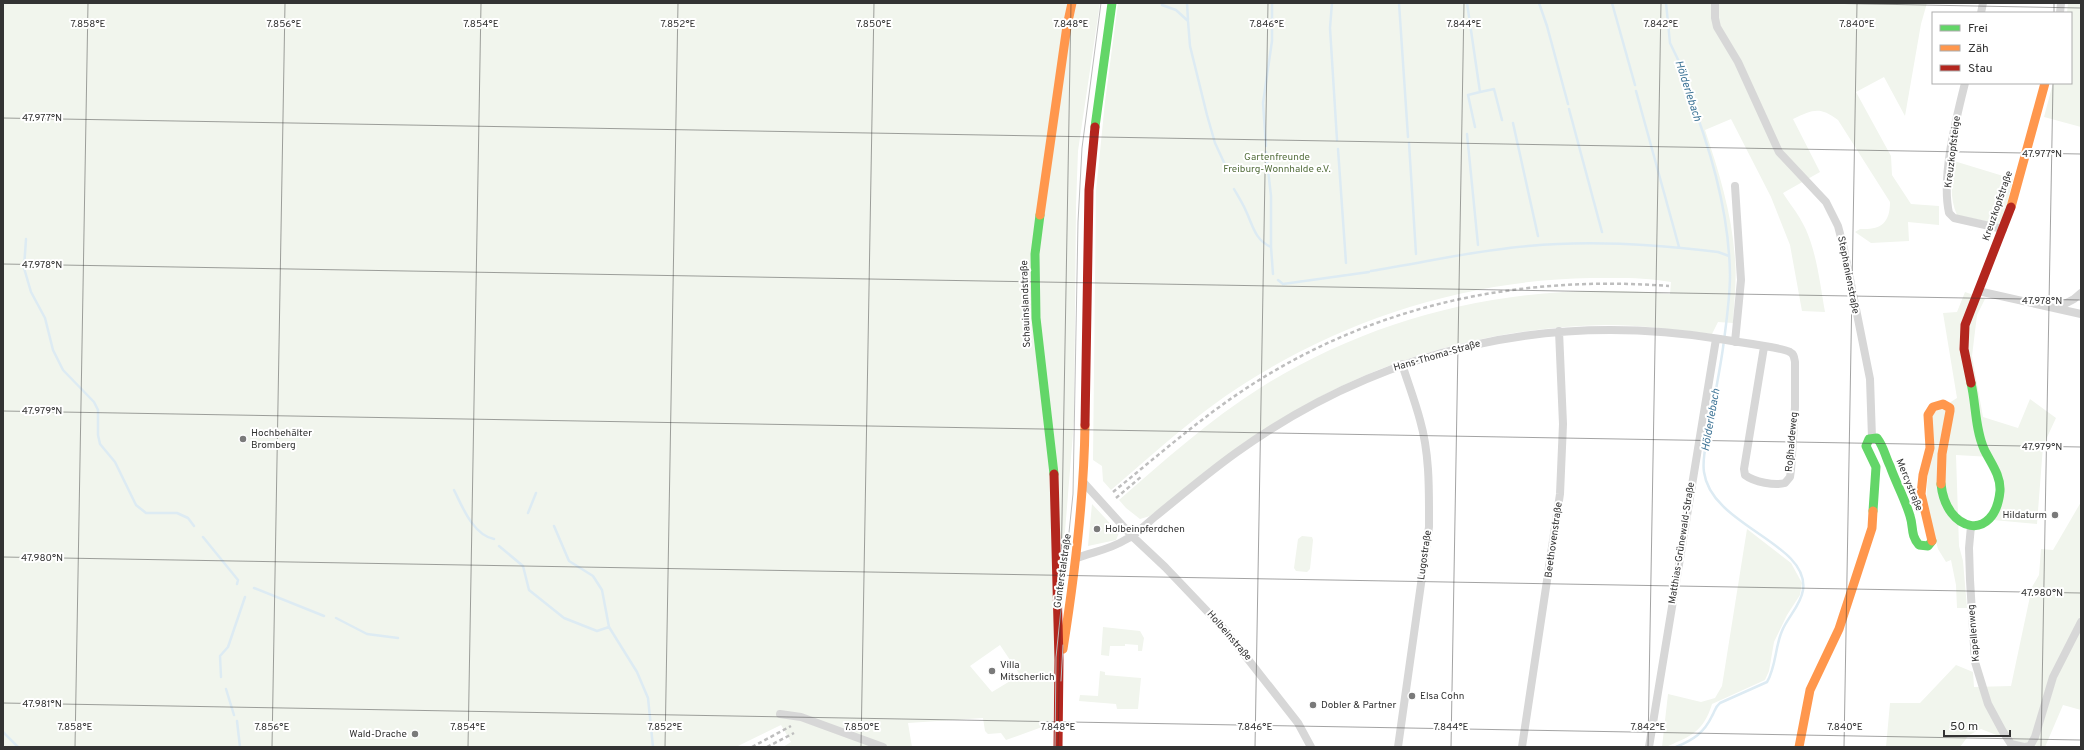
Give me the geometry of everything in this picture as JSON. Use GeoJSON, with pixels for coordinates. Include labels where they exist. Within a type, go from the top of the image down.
{"type":"FeatureCollection","features":[{"type":"Feature","properties":{"kind":"main road","name":"Schauinslandstraße"},"geometry":{"type":"LineString","coordinates":[[1057,605],[1054,478],[1036,318],[1035,254],[1064,42],[1072,3]]}},
{"type":"Feature","properties":{"kind":"main road"},"geometry":{"type":"LineString","coordinates":[[1084,483],[1089,190],[1097,109],[1112,3]]}},
{"type":"Feature","properties":{"kind":"main road","name":"Kreuzkopfstraße"},"geometry":{"type":"LineString","coordinates":[[1978,291],[2003,230],[2016,191],[2045,84]]}},
{"type":"Feature","properties":{"kind":"main road"},"geometry":{"type":"LineString","coordinates":[[1971,526],[1978,526],[1987,521],[1993,515],[2000,486],[1984,450],[1979,434],[1976,405],[1964,354],[1965,323],[1968,311],[1978,291]]}},
{"type":"Feature","properties":{"kind":"main road","name":"Mercystraße"},"geometry":{"type":"LineString","coordinates":[[1872,438],[1880,441],[1883,445],[1889,465],[1908,506],[1915,543],[1922,546],[1928,546],[1931,536],[1921,494],[1923,476],[1930,448],[1928,415],[1933,407],[1943,404],[1947,406],[1950,412],[1943,442],[1941,490],[1953,517],[1963,525],[1971,526]]}},
{"type":"Feature","properties":{"kind":"main road"},"geometry":{"type":"LineString","coordinates":[[1799,747],[1810,690],[1839,629],[1872,528],[1876,467],[1866,446],[1866,442],[1872,438]]}},
{"type":"Feature","properties":{"kind":"main road","name":"Günterstalstraße"},"geometry":{"type":"LineString","coordinates":[[1059,660],[1063,648],[1077,558],[1084,483]]}},
{"type":"Feature","properties":{"kind":"main road","name":"Günterstalstraße"},"geometry":{"type":"LineString","coordinates":[[1057,605],[1059,660],[1057,718],[1058,747]]}},
{"type":"Feature","properties":{"kind":"street","name":"Stephanienstraße"},"geometry":{"type":"LineString","coordinates":[[1715,3],[1715,18],[1717,27],[1742,68],[1773,142],[1787,163],[1826,202],[1838,226],[1844,248],[1870,379],[1872,438]]}},
{"type":"Feature","properties":{"kind":"street","name":"Kreuzkopfsteige"},"geometry":{"type":"LineString","coordinates":[[1965,84],[1956,123],[1948,172],[1949,213],[1954,218],[2003,230]]}},
{"type":"Feature","properties":{"kind":"street"},"geometry":{"type":"LineString","coordinates":[[1732,341],[1741,280],[1735,186]]}},
{"type":"Feature","properties":{"kind":"street"},"geometry":{"type":"LineString","coordinates":[[1978,291],[2081,314]]}},
{"type":"Feature","properties":{"kind":"street"},"geometry":{"type":"LineString","coordinates":[[2058,308],[2074,299],[2081,293]]}},
{"type":"Feature","properties":{"kind":"street","name":"Hans-Thoma-Straße"},"geometry":{"type":"LineString","coordinates":[[1132,536],[1216,468],[1277,426],[1343,389],[1402,364],[1493,340],[1559,331],[1611,329],[1647,330],[1718,339]]}},
{"type":"Feature","properties":{"kind":"street","name":"Beethovenstraße"},"geometry":{"type":"LineString","coordinates":[[1522,747],[1560,494],[1563,424],[1559,331]]}},
{"type":"Feature","properties":{"kind":"street","name":"Roßhaldeweg"},"geometry":{"type":"LineString","coordinates":[[1718,339],[1788,351],[1792,354],[1795,362],[1795,406],[1791,470],[1788,480],[1782,484],[1750,478],[1745,475],[1744,469],[1764,347]]}},
{"type":"Feature","properties":{"kind":"street","name":"Matthias-Grünewald-Straße"},"geometry":{"type":"LineString","coordinates":[[1649,747],[1718,339]]}},
{"type":"Feature","properties":{"kind":"street","name":"Lugostraße"},"geometry":{"type":"LineString","coordinates":[[1398,747],[1429,528],[1429,473],[1425,446],[1420,421],[1402,364]]}},
{"type":"Feature","properties":{"kind":"street","name":"Holbeinstraße"},"geometry":{"type":"LineString","coordinates":[[1084,483],[1132,536],[1165,567],[1230,636],[1298,723],[1311,747]]}},
{"type":"Feature","properties":{"kind":"street","name":"Kapellenweg"},"geometry":{"type":"LineString","coordinates":[[1971,526],[1969,555],[1975,662],[1986,697],[2002,730],[2011,744],[2024,747],[2030,746],[2035,737],[2053,677],[2081,622]]}},
{"type":"Feature","properties":{"kind":"street"},"geometry":{"type":"LineString","coordinates":[[1077,558],[1124,542],[1132,536]]}},
{"type":"Feature","properties":{"kind":"street"},"geometry":{"type":"LineString","coordinates":[[780,714],[801,717],[883,747]]}},
{"type":"Feature","properties":{"kind":"green space"},"geometry":{"type":"Polygon","coordinates":[[[3,3],[1100,3],[1078,151],[1074,421],[1059,605],[1053,723],[1006,740],[1001,733],[988,734],[985,731],[983,718],[908,723],[912,747],[783,747],[791,742],[781,725],[736,747],[3,747],[3,3]],[[1000,645],[970,666],[992,692],[1020,675],[1000,645]]]}},
{"type":"Feature","properties":{"kind":"green space","name":"Gartenfreunde Freiburg-Wonnhalde e.V."},"geometry":{"type":"Polygon","coordinates":[[[1118,3],[1927,3],[1921,24],[1905,116],[1884,77],[1856,92],[1891,156],[1892,175],[1911,204],[1939,206],[1939,225],[1908,222],[1909,241],[1871,243],[1855,232],[1860,229],[1878,227],[1882,224],[1888,216],[1890,202],[1838,120],[1821,111],[1806,113],[1793,119],[1820,172],[1783,193],[1800,218],[1811,242],[1825,312],[1802,311],[1790,245],[1771,197],[1731,119],[1705,130],[1724,193],[1731,226],[1736,275],[1733,323],[1718,322],[1712,334],[1618,325],[1561,327],[1518,332],[1475,340],[1432,351],[1391,365],[1350,382],[1311,401],[1258,435],[1150,516],[1140,519],[1126,508],[1119,500],[1187,441],[1241,400],[1260,388],[1307,361],[1355,339],[1406,321],[1457,307],[1510,297],[1563,292],[1616,291],[1670,294],[1671,282],[1621,278],[1547,280],[1459,294],[1416,305],[1374,319],[1333,336],[1294,355],[1236,389],[1181,430],[1111,490],[1103,481],[1102,466],[1093,460],[1096,191],[1105,102],[1118,3]]]}},
{"type":"Feature","properties":{"kind":"green space"},"geometry":{"type":"Polygon","coordinates":[[[2068,3],[2081,3],[2081,127],[2044,117],[2053,84],[2072,84],[2072,12],[2067,12],[2068,3]]]}},
{"type":"Feature","properties":{"kind":"green space"},"geometry":{"type":"Polygon","coordinates":[[[1954,161],[2013,179],[2003,220],[1998,224],[1957,215],[1954,208],[1952,195],[1954,161]]]}},
{"type":"Feature","properties":{"kind":"green space"},"geometry":{"type":"Polygon","coordinates":[[[1965,292],[1985,299],[1977,315],[1972,356],[1983,417],[2018,428],[2030,399],[2056,418],[2043,446],[2037,524],[1993,520],[2002,505],[1991,457],[1956,455],[1959,546],[1963,561],[1967,608],[1957,608],[1956,585],[1951,560],[1946,562],[1938,549],[1926,503],[1932,414],[1957,398],[1943,313],[1957,312],[1965,292]]]}},
{"type":"Feature","properties":{"kind":"green space"},"geometry":{"type":"Polygon","coordinates":[[[2081,502],[2081,710],[2063,705],[2045,747],[2017,743],[1981,729],[1969,735],[1960,747],[1886,747],[1890,703],[1920,703],[1956,665],[1973,672],[1974,687],[2011,686],[2032,587],[2039,575],[2041,549],[2053,550],[2081,502]]]}},
{"type":"Feature","properties":{"kind":"green space"},"geometry":{"type":"Polygon","coordinates":[[[1092,504],[1119,533],[1116,540],[1088,546],[1092,504]]]}},
{"type":"Feature","properties":{"kind":"green space"},"geometry":{"type":"Polygon","coordinates":[[[1747,529],[1791,563],[1802,583],[1800,595],[1787,615],[1774,642],[1769,671],[1765,680],[1712,704],[1704,723],[1700,728],[1684,739],[1662,747],[1668,694],[1701,702],[1715,698],[1722,686],[1747,529]]]}},
{"type":"Feature","properties":{"kind":"green space"},"geometry":{"type":"Polygon","coordinates":[[[1302,536],[1312,537],[1313,540],[1310,569],[1307,572],[1296,571],[1294,568],[1298,539],[1302,536]]]}},
{"type":"Feature","properties":{"kind":"green space"},"geometry":{"type":"Polygon","coordinates":[[[1103,627],[1140,631],[1144,638],[1142,651],[1138,651],[1138,645],[1125,644],[1125,646],[1110,646],[1109,656],[1101,655],[1103,627]]]}},
{"type":"Feature","properties":{"kind":"green space"},"geometry":{"type":"Polygon","coordinates":[[[1100,671],[1105,672],[1105,675],[1141,678],[1138,709],[1117,709],[1116,704],[1079,701],[1080,695],[1098,696],[1100,671]]]}},
{"type":"Feature","properties":{"kind":"waterway"},"geometry":{"type":"LineString","coordinates":[[1187,3],[1188,20]]}},
{"type":"Feature","properties":{"kind":"waterway"},"geometry":{"type":"LineString","coordinates":[[1266,146],[1263,103],[1272,41],[1272,3]]}},
{"type":"Feature","properties":{"kind":"waterway"},"geometry":{"type":"LineString","coordinates":[[1332,3],[1330,28],[1337,140]]}},
{"type":"Feature","properties":{"kind":"waterway"},"geometry":{"type":"LineString","coordinates":[[1399,3],[1408,137]]}},
{"type":"Feature","properties":{"kind":"waterway"},"geometry":{"type":"LineString","coordinates":[[1467,3],[1480,92],[1494,89],[1502,120]]}},
{"type":"Feature","properties":{"kind":"waterway"},"geometry":{"type":"LineString","coordinates":[[1539,3],[1547,26],[1568,104]]}},
{"type":"Feature","properties":{"kind":"waterway"},"geometry":{"type":"LineString","coordinates":[[1612,3],[1635,85]]}},
{"type":"Feature","properties":{"kind":"waterway","name":"Hölderlebach"},"geometry":{"type":"LineString","coordinates":[[1666,3],[1670,43],[1684,72],[1685,83],[1710,153],[1722,201],[1729,250],[1730,275],[1728,312],[1704,452],[1704,472],[1711,491],[1723,507],[1740,521],[1777,546],[1791,559],[1801,574],[1803,590],[1800,601],[1782,631],[1772,670],[1767,682],[1720,703],[1702,731],[1693,739],[1676,747]]}},
{"type":"Feature","properties":{"kind":"waterway"},"geometry":{"type":"LineString","coordinates":[[1162,5],[1176,10],[1188,21],[1190,46],[1207,115],[1215,143],[1228,171]]}},
{"type":"Feature","properties":{"kind":"waterway"},"geometry":{"type":"LineString","coordinates":[[1636,91],[1679,247]]}},
{"type":"Feature","properties":{"kind":"waterway"},"geometry":{"type":"LineString","coordinates":[[1475,127],[1468,95],[1480,92]]}},
{"type":"Feature","properties":{"kind":"waterway"},"geometry":{"type":"LineString","coordinates":[[1569,109],[1602,232]]}},
{"type":"Feature","properties":{"kind":"waterway"},"geometry":{"type":"LineString","coordinates":[[1513,123],[1538,236]]}},
{"type":"Feature","properties":{"kind":"waterway"},"geometry":{"type":"LineString","coordinates":[[1467,134],[1478,245]]}},
{"type":"Feature","properties":{"kind":"waterway"},"geometry":{"type":"LineString","coordinates":[[1409,143],[1416,254]]}},
{"type":"Feature","properties":{"kind":"waterway"},"geometry":{"type":"LineString","coordinates":[[1338,149],[1346,263]]}},
{"type":"Feature","properties":{"kind":"waterway"},"geometry":{"type":"LineString","coordinates":[[1266,152],[1271,196],[1271,247]]}},
{"type":"Feature","properties":{"kind":"waterway"},"geometry":{"type":"LineString","coordinates":[[1234,189],[1261,241],[1271,247],[1273,274]]}},
{"type":"Feature","properties":{"kind":"waterway"},"geometry":{"type":"LineString","coordinates":[[26,239],[24,268],[31,292],[45,318],[53,350],[63,370],[94,402],[98,410],[98,435],[100,444],[115,462],[136,505],[146,513],[177,513],[188,518],[194,526]]}},
{"type":"Feature","properties":{"kind":"waterway"},"geometry":{"type":"LineString","coordinates":[[1371,271],[1488,250],[1552,244],[1599,243],[1647,245],[1718,252],[1729,256]]}},
{"type":"Feature","properties":{"kind":"waterway"},"geometry":{"type":"LineString","coordinates":[[1278,280],[1283,284],[1369,272]]}},
{"type":"Feature","properties":{"kind":"waterway"},"geometry":{"type":"LineString","coordinates":[[454,490],[474,526],[480,532],[494,539]]}},
{"type":"Feature","properties":{"kind":"waterway"},"geometry":{"type":"LineString","coordinates":[[528,513],[536,493]]}},
{"type":"Feature","properties":{"kind":"waterway"},"geometry":{"type":"LineString","coordinates":[[554,526],[569,561],[593,576],[602,590],[609,627],[637,672],[648,698],[653,747]]}},
{"type":"Feature","properties":{"kind":"waterway"},"geometry":{"type":"LineString","coordinates":[[203,537],[238,580],[237,584]]}},
{"type":"Feature","properties":{"kind":"waterway"},"geometry":{"type":"LineString","coordinates":[[499,546],[523,566],[529,590],[564,618],[597,631],[609,627]]}},
{"type":"Feature","properties":{"kind":"waterway"},"geometry":{"type":"LineString","coordinates":[[254,588],[324,616]]}},
{"type":"Feature","properties":{"kind":"waterway"},"geometry":{"type":"LineString","coordinates":[[221,677],[220,656],[228,647],[245,597]]}},
{"type":"Feature","properties":{"kind":"waterway"},"geometry":{"type":"LineString","coordinates":[[336,618],[367,634],[398,638]]}},
{"type":"Feature","properties":{"kind":"waterway"},"geometry":{"type":"LineString","coordinates":[[226,689],[234,715]]}},
{"type":"Feature","properties":{"kind":"waterway"},"geometry":{"type":"LineString","coordinates":[[237,721],[240,747]]}},
{"type":"Feature","properties":{"kind":"waterway"},"geometry":{"type":"LineString","coordinates":[[3,732],[18,747]]}},
{"type":"Feature","properties":{"kind":"tram line"},"geometry":{"type":"LineString","coordinates":[[1055,747],[1056,657],[1073,494],[1078,222],[1082,148],[1101,3]]}},
{"type":"Feature","properties":{"kind":"tram line"},"geometry":{"type":"LineString","coordinates":[[1061,681],[1063,645]]}},
{"type":"Feature","properties":{"kind":"railway"},"geometry":{"type":"LineString","coordinates":[[1113,492],[1183,435],[1237,394],[1304,355],[1353,332],[1403,314],[1455,300],[1507,291],[1560,285],[1614,284],[1669,286]]}},
{"type":"Feature","properties":{"kind":"railway"},"geometry":{"type":"LineString","coordinates":[[1116,498],[1142,476]]}},
{"type":"Feature","properties":{"kind":"railway"},"geometry":{"type":"LineString","coordinates":[[752,747],[791,726]]}},
{"type":"Feature","properties":{"kind":"railway"},"geometry":{"type":"LineString","coordinates":[[767,747],[794,733]]}},
{"type":"Feature","properties":{"kind":"traffic: fast"},"geometry":{"type":"LineString","coordinates":[[1095,127],[1112,3]]}},
{"type":"Feature","properties":{"kind":"traffic: fast"},"geometry":{"type":"LineString","coordinates":[[1040,215],[1035,254],[1036,318],[1054,474]]}},
{"type":"Feature","properties":{"kind":"traffic: fast"},"geometry":{"type":"LineString","coordinates":[[1941,484],[1945,501],[1952,513],[1961,521],[1970,525],[1980,525],[1989,519],[1996,508],[2000,485],[1995,469],[1981,441],[1977,425],[1971,383]]}},
{"type":"Feature","properties":{"kind":"traffic: fast"},"geometry":{"type":"LineString","coordinates":[[1873,511],[1876,467],[1866,446],[1869,439],[1877,438],[1883,448],[1906,503],[1916,541],[1919,545],[1928,546],[1932,541]]}},
{"type":"Feature","properties":{"kind":"traffic: slow"},"geometry":{"type":"LineString","coordinates":[[1040,215],[1067,26],[1072,3]]}},
{"type":"Feature","properties":{"kind":"traffic: slow"},"geometry":{"type":"LineString","coordinates":[[2011,207],[2045,84]]}},
{"type":"Feature","properties":{"kind":"traffic: slow"},"geometry":{"type":"LineString","coordinates":[[1932,541],[1921,494],[1923,475],[1930,448],[1928,415],[1933,407],[1943,404],[1950,408],[1950,411],[1942,454],[1941,484]]}},
{"type":"Feature","properties":{"kind":"traffic: slow"},"geometry":{"type":"LineString","coordinates":[[1063,649],[1078,537],[1083,481],[1085,425]]}},
{"type":"Feature","properties":{"kind":"traffic: slow"},"geometry":{"type":"LineString","coordinates":[[1799,747],[1810,690],[1839,629],[1872,528],[1873,511]]}},
{"type":"Feature","properties":{"kind":"traffic: jam"},"geometry":{"type":"LineString","coordinates":[[1085,425],[1089,190],[1095,127]]}},
{"type":"Feature","properties":{"kind":"traffic: jam"},"geometry":{"type":"LineString","coordinates":[[1971,383],[1964,349],[1965,325],[2011,207]]}},
{"type":"Feature","properties":{"kind":"traffic: jam"},"geometry":{"type":"LineString","coordinates":[[1054,474],[1059,660],[1058,747]]}},
{"type":"Feature","properties":{"kind":"place","name":"Hochbehälter Bromberg"},"geometry":{"type":"Point","coordinates":[243,439]}},
{"type":"Feature","properties":{"kind":"place","name":"Hildaturm"},"geometry":{"type":"Point","coordinates":[2055,515]}},
{"type":"Feature","properties":{"kind":"place","name":"Holbeinpferdchen"},"geometry":{"type":"Point","coordinates":[1097,529]}},
{"type":"Feature","properties":{"kind":"place","name":"Villa Mitscherlich"},"geometry":{"type":"Point","coordinates":[992,671]}},
{"type":"Feature","properties":{"kind":"place","name":"Elsa Cohn"},"geometry":{"type":"Point","coordinates":[1412,696]}},
{"type":"Feature","properties":{"kind":"place","name":"Dobler & Partner"},"geometry":{"type":"Point","coordinates":[1313,705]}},
{"type":"Feature","properties":{"kind":"place","name":"Wald-Drache"},"geometry":{"type":"Point","coordinates":[415,734]}}]}
